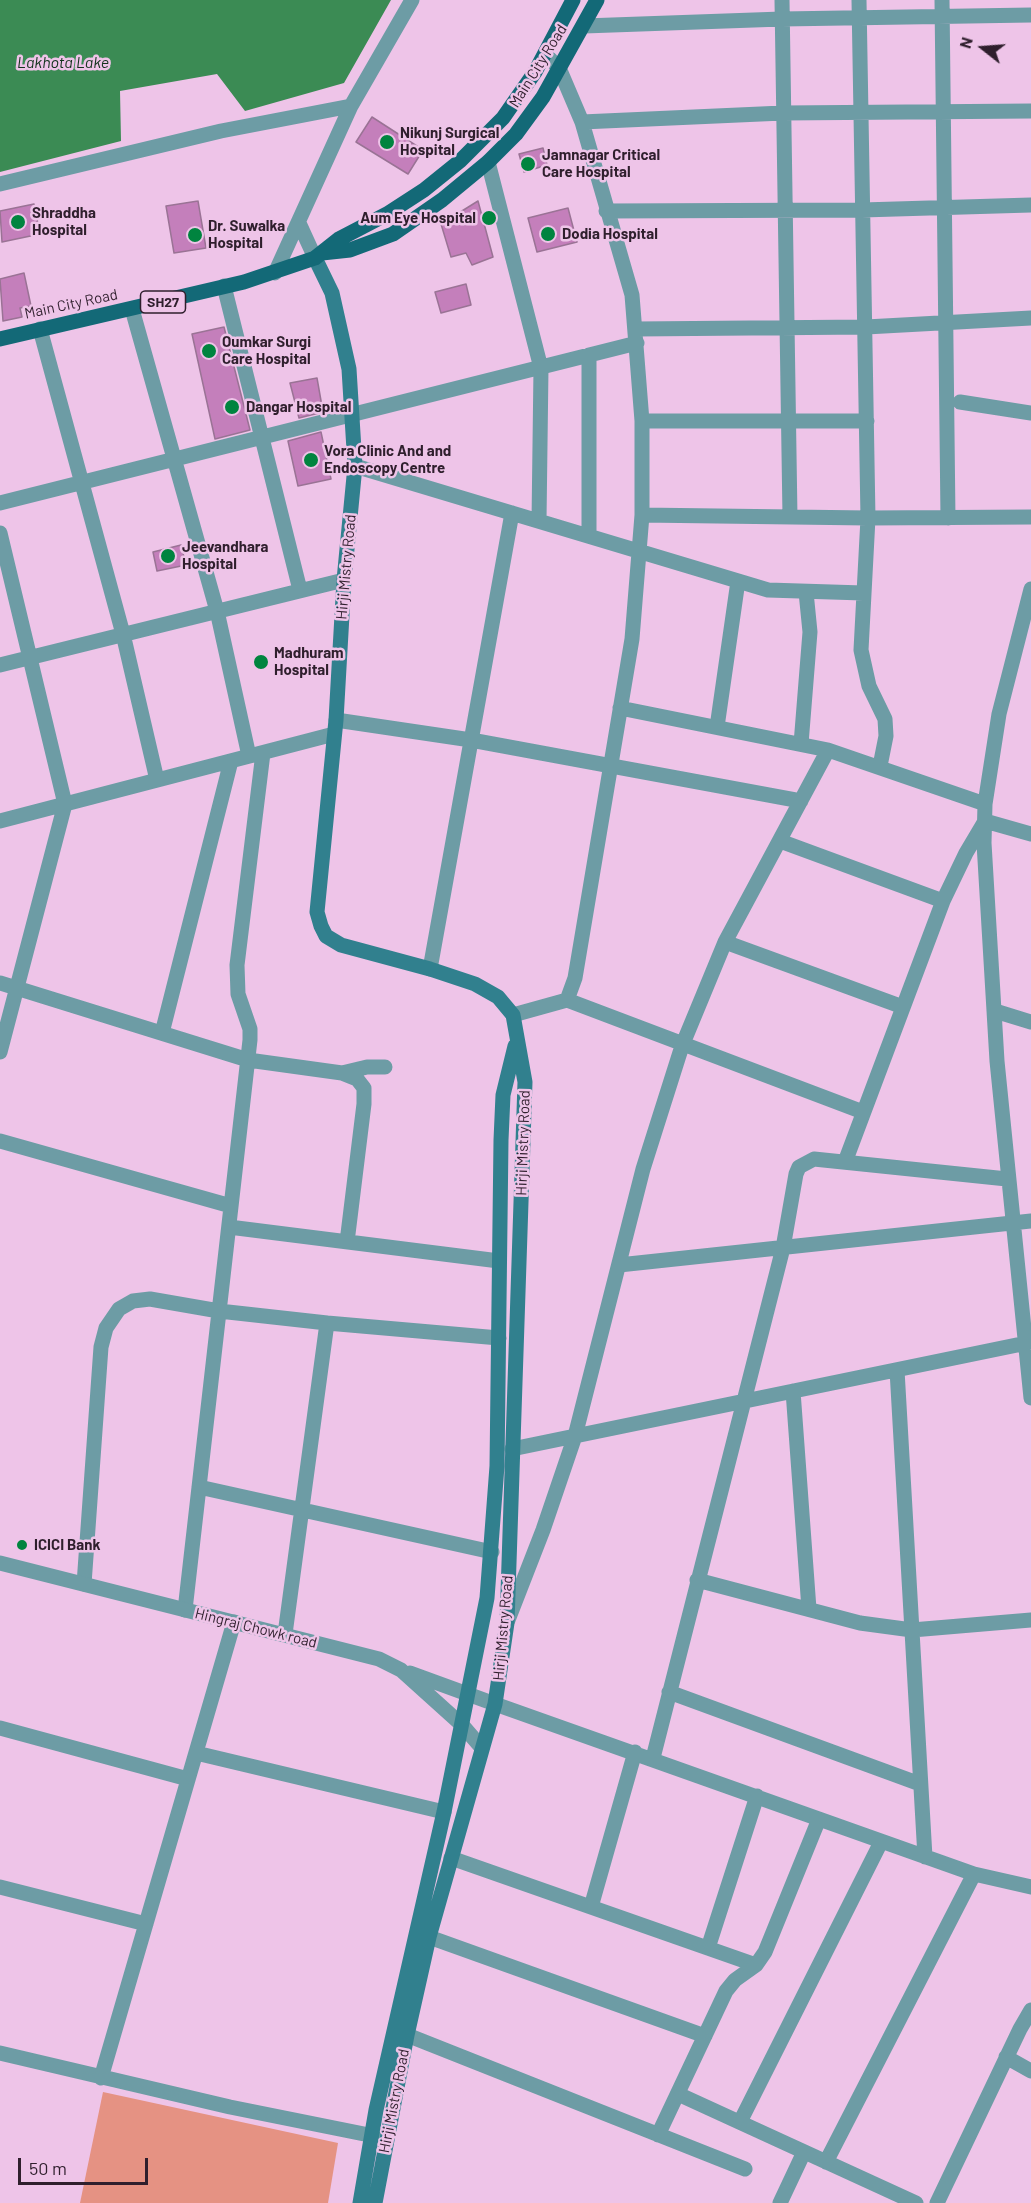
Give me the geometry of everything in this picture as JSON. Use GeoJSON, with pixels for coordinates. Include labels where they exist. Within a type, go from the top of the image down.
{"type":"FeatureCollection","features":[{"type":"Feature","properties":{"kind":"main road","name":"Main City Road"},"geometry":{"type":"LineString","coordinates":[[319,256],[339,239],[387,214],[424,190],[460,161],[503,118],[544,54],[573,0]]}},
{"type":"Feature","properties":{"kind":"main road","name":"Main City Road"},"geometry":{"type":"LineString","coordinates":[[0,339],[275,273],[319,256],[350,250],[393,234],[442,200],[488,162],[516,134],[543,97],[597,0]]}},
{"type":"Feature","properties":{"kind":"main road","name":"Hirji Mistry Road"},"geometry":{"type":"LineString","coordinates":[[319,256],[332,293],[349,369],[354,415],[355,466],[344,579],[335,727],[317,912],[326,936],[341,945],[476,984],[498,997],[513,1015],[525,1082],[507,1623],[495,1704],[450,1858],[407,2035],[360,2203]]}},
{"type":"Feature","properties":{"kind":"main road","name":"Hirji Mistry Road"},"geometry":{"type":"LineString","coordinates":[[375,2203],[379,2137],[485,1610],[492,1552],[499,1338],[503,1095],[516,1040]]}},
{"type":"Feature","properties":{"kind":"street"},"geometry":{"type":"LineString","coordinates":[[275,273],[351,105],[412,0]]}},
{"type":"Feature","properties":{"kind":"street"},"geometry":{"type":"LineString","coordinates":[[782,0],[785,327],[790,517]]}},
{"type":"Feature","properties":{"kind":"street"},"geometry":{"type":"LineString","coordinates":[[859,0],[868,518],[861,650],[864,669],[885,719],[886,735],[880,766]]}},
{"type":"Feature","properties":{"kind":"street"},"geometry":{"type":"LineString","coordinates":[[942,0],[948,518]]}},
{"type":"Feature","properties":{"kind":"street"},"geometry":{"type":"LineString","coordinates":[[584,26],[782,19],[1031,15]]}},
{"type":"Feature","properties":{"kind":"street"},"geometry":{"type":"LineString","coordinates":[[544,54],[560,68],[582,122],[632,295],[642,421],[642,515],[632,639],[585,924],[575,978],[567,1000]]}},
{"type":"Feature","properties":{"kind":"street"},"geometry":{"type":"LineString","coordinates":[[0,184],[221,131],[351,105]]}},
{"type":"Feature","properties":{"kind":"street"},"geometry":{"type":"LineString","coordinates":[[582,122],[783,113],[1031,111]]}},
{"type":"Feature","properties":{"kind":"street"},"geometry":{"type":"LineString","coordinates":[[488,162],[541,368],[539,521]]}},
{"type":"Feature","properties":{"kind":"street"},"geometry":{"type":"LineString","coordinates":[[606,211],[784,208],[862,210],[1031,205]]}},
{"type":"Feature","properties":{"kind":"street"},"geometry":{"type":"LineString","coordinates":[[299,223],[319,256]]}},
{"type":"Feature","properties":{"kind":"street"},"geometry":{"type":"LineString","coordinates":[[224,286],[300,590]]}},
{"type":"Feature","properties":{"kind":"street"},"geometry":{"type":"LineString","coordinates":[[132,309],[256,755],[237,965],[238,994],[250,1029],[248,1059],[185,1610]]}},
{"type":"Feature","properties":{"kind":"street"},"geometry":{"type":"LineString","coordinates":[[0,503],[541,368],[589,355],[637,336],[785,327],[866,327],[1031,318]]}},
{"type":"Feature","properties":{"kind":"street"},"geometry":{"type":"LineString","coordinates":[[40,329],[123,634],[157,780]]}},
{"type":"Feature","properties":{"kind":"street"},"geometry":{"type":"LineString","coordinates":[[589,355],[589,536]]}},
{"type":"Feature","properties":{"kind":"street"},"geometry":{"type":"LineString","coordinates":[[960,402],[1031,413]]}},
{"type":"Feature","properties":{"kind":"street"},"geometry":{"type":"LineString","coordinates":[[642,421],[867,421]]}},
{"type":"Feature","properties":{"kind":"street"},"geometry":{"type":"LineString","coordinates":[[355,466],[768,590],[863,593]]}},
{"type":"Feature","properties":{"kind":"street"},"geometry":{"type":"LineString","coordinates":[[430,969],[512,513]]}},
{"type":"Feature","properties":{"kind":"street"},"geometry":{"type":"LineString","coordinates":[[642,515],[868,518],[1031,517]]}},
{"type":"Feature","properties":{"kind":"street"},"geometry":{"type":"LineString","coordinates":[[0,533],[65,804],[0,1052]]}},
{"type":"Feature","properties":{"kind":"street"},"geometry":{"type":"LineString","coordinates":[[0,665],[344,579]]}},
{"type":"Feature","properties":{"kind":"street"},"geometry":{"type":"LineString","coordinates":[[717,727],[738,581]]}},
{"type":"Feature","properties":{"kind":"street"},"geometry":{"type":"LineString","coordinates":[[1031,589],[999,714],[985,821],[994,1011],[1007,1179],[1028,1343],[1031,1398]]}},
{"type":"Feature","properties":{"kind":"street"},"geometry":{"type":"LineString","coordinates":[[801,744],[810,632],[806,592]]}},
{"type":"Feature","properties":{"kind":"street"},"geometry":{"type":"LineString","coordinates":[[620,708],[828,750],[986,804]]}},
{"type":"Feature","properties":{"kind":"street"},"geometry":{"type":"LineString","coordinates":[[0,821],[256,755],[335,727],[471,740],[801,801]]}},
{"type":"Feature","properties":{"kind":"street"},"geometry":{"type":"LineString","coordinates":[[507,1623],[543,1530],[575,1436],[643,1169],[682,1046],[725,942],[828,750]]}},
{"type":"Feature","properties":{"kind":"street"},"geometry":{"type":"LineString","coordinates":[[162,1033],[231,761]]}},
{"type":"Feature","properties":{"kind":"street"},"geometry":{"type":"LineString","coordinates":[[985,821],[1031,834]]}},
{"type":"Feature","properties":{"kind":"street"},"geometry":{"type":"LineString","coordinates":[[845,1162],[943,901],[958,868],[985,821]]}},
{"type":"Feature","properties":{"kind":"street"},"geometry":{"type":"LineString","coordinates":[[780,841],[943,901]]}},
{"type":"Feature","properties":{"kind":"street"},"geometry":{"type":"LineString","coordinates":[[725,942],[903,1007]]}},
{"type":"Feature","properties":{"kind":"street"},"geometry":{"type":"LineString","coordinates":[[0,983],[248,1059],[342,1073],[357,1079],[363,1088],[364,1104],[346,1242]]}},
{"type":"Feature","properties":{"kind":"street"},"geometry":{"type":"LineString","coordinates":[[513,1015],[567,1000],[682,1046],[864,1112]]}},
{"type":"Feature","properties":{"kind":"street"},"geometry":{"type":"LineString","coordinates":[[994,1011],[1031,1023]]}},
{"type":"Feature","properties":{"kind":"street"},"geometry":{"type":"LineString","coordinates":[[342,1073],[367,1067],[385,1067]]}},
{"type":"Feature","properties":{"kind":"street"},"geometry":{"type":"LineString","coordinates":[[0,1141],[231,1206]]}},
{"type":"Feature","properties":{"kind":"street"},"geometry":{"type":"LineString","coordinates":[[653,1758],[742,1401],[783,1248],[796,1174],[800,1167],[814,1159],[1007,1179]]}},
{"type":"Feature","properties":{"kind":"street"},"geometry":{"type":"LineString","coordinates":[[619,1265],[1031,1221]]}},
{"type":"Feature","properties":{"kind":"street"},"geometry":{"type":"LineString","coordinates":[[229,1227],[499,1261]]}},
{"type":"Feature","properties":{"kind":"street"},"geometry":{"type":"LineString","coordinates":[[84,1584],[101,1347],[106,1328],[119,1309],[133,1301],[150,1299],[219,1311],[499,1338]]}},
{"type":"Feature","properties":{"kind":"street"},"geometry":{"type":"LineString","coordinates":[[285,1634],[327,1323]]}},
{"type":"Feature","properties":{"kind":"street"},"geometry":{"type":"LineString","coordinates":[[512,1449],[1028,1343]]}},
{"type":"Feature","properties":{"kind":"street"},"geometry":{"type":"LineString","coordinates":[[897,1370],[925,1857]]}},
{"type":"Feature","properties":{"kind":"street"},"geometry":{"type":"LineString","coordinates":[[793,1391],[809,1609]]}},
{"type":"Feature","properties":{"kind":"street"},"geometry":{"type":"LineString","coordinates":[[199,1487],[492,1552]]}},
{"type":"Feature","properties":{"kind":"street","name":"Hingraj Chowk road"},"geometry":{"type":"LineString","coordinates":[[0,1563],[379,1659],[401,1670],[462,1725],[482,1748]]}},
{"type":"Feature","properties":{"kind":"street"},"geometry":{"type":"LineString","coordinates":[[698,1580],[860,1623],[912,1630],[1031,1620]]}},
{"type":"Feature","properties":{"kind":"street"},"geometry":{"type":"LineString","coordinates":[[101,2078],[234,1622]]}},
{"type":"Feature","properties":{"kind":"street"},"geometry":{"type":"LineString","coordinates":[[401,1670],[653,1758],[881,1842],[974,1874],[1031,1887]]}},
{"type":"Feature","properties":{"kind":"street"},"geometry":{"type":"LineString","coordinates":[[669,1692],[920,1784]]}},
{"type":"Feature","properties":{"kind":"street"},"geometry":{"type":"LineString","coordinates":[[0,1728],[188,1779]]}},
{"type":"Feature","properties":{"kind":"street"},"geometry":{"type":"LineString","coordinates":[[591,1907],[635,1752]]}},
{"type":"Feature","properties":{"kind":"street"},"geometry":{"type":"LineString","coordinates":[[196,1753],[444,1812]]}},
{"type":"Feature","properties":{"kind":"street"},"geometry":{"type":"LineString","coordinates":[[708,1948],[757,1796]]}},
{"type":"Feature","properties":{"kind":"street"},"geometry":{"type":"LineString","coordinates":[[658,2135],[726,1991],[735,1980],[756,1965],[776,1930],[819,1819]]}},
{"type":"Feature","properties":{"kind":"street"},"geometry":{"type":"LineString","coordinates":[[740,2122],[881,1842]]}},
{"type":"Feature","properties":{"kind":"street"},"geometry":{"type":"LineString","coordinates":[[450,1858],[756,1965]]}},
{"type":"Feature","properties":{"kind":"street"},"geometry":{"type":"LineString","coordinates":[[826,2162],[974,1874]]}},
{"type":"Feature","properties":{"kind":"street"},"geometry":{"type":"LineString","coordinates":[[0,1887],[146,1924]]}},
{"type":"Feature","properties":{"kind":"street"},"geometry":{"type":"LineString","coordinates":[[429,1937],[705,2036]]}},
{"type":"Feature","properties":{"kind":"street"},"geometry":{"type":"LineString","coordinates":[[937,2203],[1006,2057],[1031,2010]]}},
{"type":"Feature","properties":{"kind":"street"},"geometry":{"type":"LineString","coordinates":[[407,2035],[745,2169]]}},
{"type":"Feature","properties":{"kind":"street"},"geometry":{"type":"LineString","coordinates":[[1006,2057],[1031,2071]]}},
{"type":"Feature","properties":{"kind":"street"},"geometry":{"type":"LineString","coordinates":[[1,2058],[379,2137]]}},
{"type":"Feature","properties":{"kind":"street"},"geometry":{"type":"LineString","coordinates":[[678,2094],[916,2203]]}},
{"type":"Feature","properties":{"kind":"street"},"geometry":{"type":"LineString","coordinates":[[780,2203],[804,2152]]}},
{"type":"Feature","properties":{"kind":"shaded area"},"geometry":{"type":"Polygon","coordinates":[[[103,2092],[338,2143],[328,2203],[80,2203],[103,2092]]]}},
{"type":"Feature","properties":{"kind":"water","name":"Lakhota Lake"},"geometry":{"type":"Polygon","coordinates":[[[0,0],[391,0],[344,83],[245,111],[217,74],[120,91],[121,141],[0,172],[0,0]]]}},
{"type":"Feature","properties":{"kind":"building"},"geometry":{"type":"Polygon","coordinates":[[[372,117],[423,150],[408,174],[356,142],[372,117]]]}},
{"type":"Feature","properties":{"kind":"building"},"geometry":{"type":"Polygon","coordinates":[[[543,148],[547,165],[524,172],[519,154],[543,148]]]}},
{"type":"Feature","properties":{"kind":"building"},"geometry":{"type":"Polygon","coordinates":[[[198,201],[206,248],[174,253],[166,206],[198,201]]]}},
{"type":"Feature","properties":{"kind":"building"},"geometry":{"type":"Polygon","coordinates":[[[478,201],[493,257],[472,265],[466,253],[451,257],[441,224],[478,201]]]}},
{"type":"Feature","properties":{"kind":"building"},"geometry":{"type":"Polygon","coordinates":[[[34,204],[40,234],[2,242],[0,211],[34,204]]]}},
{"type":"Feature","properties":{"kind":"building"},"geometry":{"type":"Polygon","coordinates":[[[568,208],[577,242],[537,252],[528,218],[568,208]]]}},
{"type":"Feature","properties":{"kind":"building"},"geometry":{"type":"Polygon","coordinates":[[[24,273],[31,306],[20,308],[22,317],[3,321],[0,279],[24,273]]]}},
{"type":"Feature","properties":{"kind":"building"},"geometry":{"type":"Polygon","coordinates":[[[466,284],[471,305],[441,313],[435,292],[466,284]]]}},
{"type":"Feature","properties":{"kind":"building"},"geometry":{"type":"Polygon","coordinates":[[[224,327],[250,430],[215,439],[192,334],[224,327]]]}},
{"type":"Feature","properties":{"kind":"building"},"geometry":{"type":"Polygon","coordinates":[[[317,378],[323,412],[299,418],[290,383],[317,378]]]}},
{"type":"Feature","properties":{"kind":"building"},"geometry":{"type":"Polygon","coordinates":[[[321,432],[331,479],[298,486],[288,441],[321,432]]]}},
{"type":"Feature","properties":{"kind":"building"},"geometry":{"type":"Polygon","coordinates":[[[181,545],[186,565],[157,571],[153,552],[181,545]]]}},
{"type":"Feature","properties":{"kind":"place","name":"Nikunj Surgical Hospital"},"geometry":{"type":"Point","coordinates":[387,142]}},
{"type":"Feature","properties":{"kind":"place","name":"Jamnagar Critical Care Hospital"},"geometry":{"type":"Point","coordinates":[528,164]}},
{"type":"Feature","properties":{"kind":"place","name":"Aum Eye Hospital"},"geometry":{"type":"Point","coordinates":[489,218]}},
{"type":"Feature","properties":{"kind":"place","name":"Shraddha Hospital"},"geometry":{"type":"Point","coordinates":[18,222]}},
{"type":"Feature","properties":{"kind":"place","name":"Dodia Hospital"},"geometry":{"type":"Point","coordinates":[548,234]}},
{"type":"Feature","properties":{"kind":"place","name":"Dr. Suwalka Hospital"},"geometry":{"type":"Point","coordinates":[195,235]}},
{"type":"Feature","properties":{"kind":"place","name":"Oumkar Surgi Care Hospital"},"geometry":{"type":"Point","coordinates":[209,351]}},
{"type":"Feature","properties":{"kind":"place","name":"Dangar Hospital"},"geometry":{"type":"Point","coordinates":[232,407]}},
{"type":"Feature","properties":{"kind":"place","name":"Vora Clinic And and Endoscopy Centre"},"geometry":{"type":"Point","coordinates":[311,460]}},
{"type":"Feature","properties":{"kind":"place","name":"Jeevandhara Hospital"},"geometry":{"type":"Point","coordinates":[168,556]}},
{"type":"Feature","properties":{"kind":"place","name":"Madhuram Hospital"},"geometry":{"type":"Point","coordinates":[261,662]}},
{"type":"Feature","properties":{"kind":"place","name":"ICICI Bank"},"geometry":{"type":"Point","coordinates":[22,1545]}}]}
